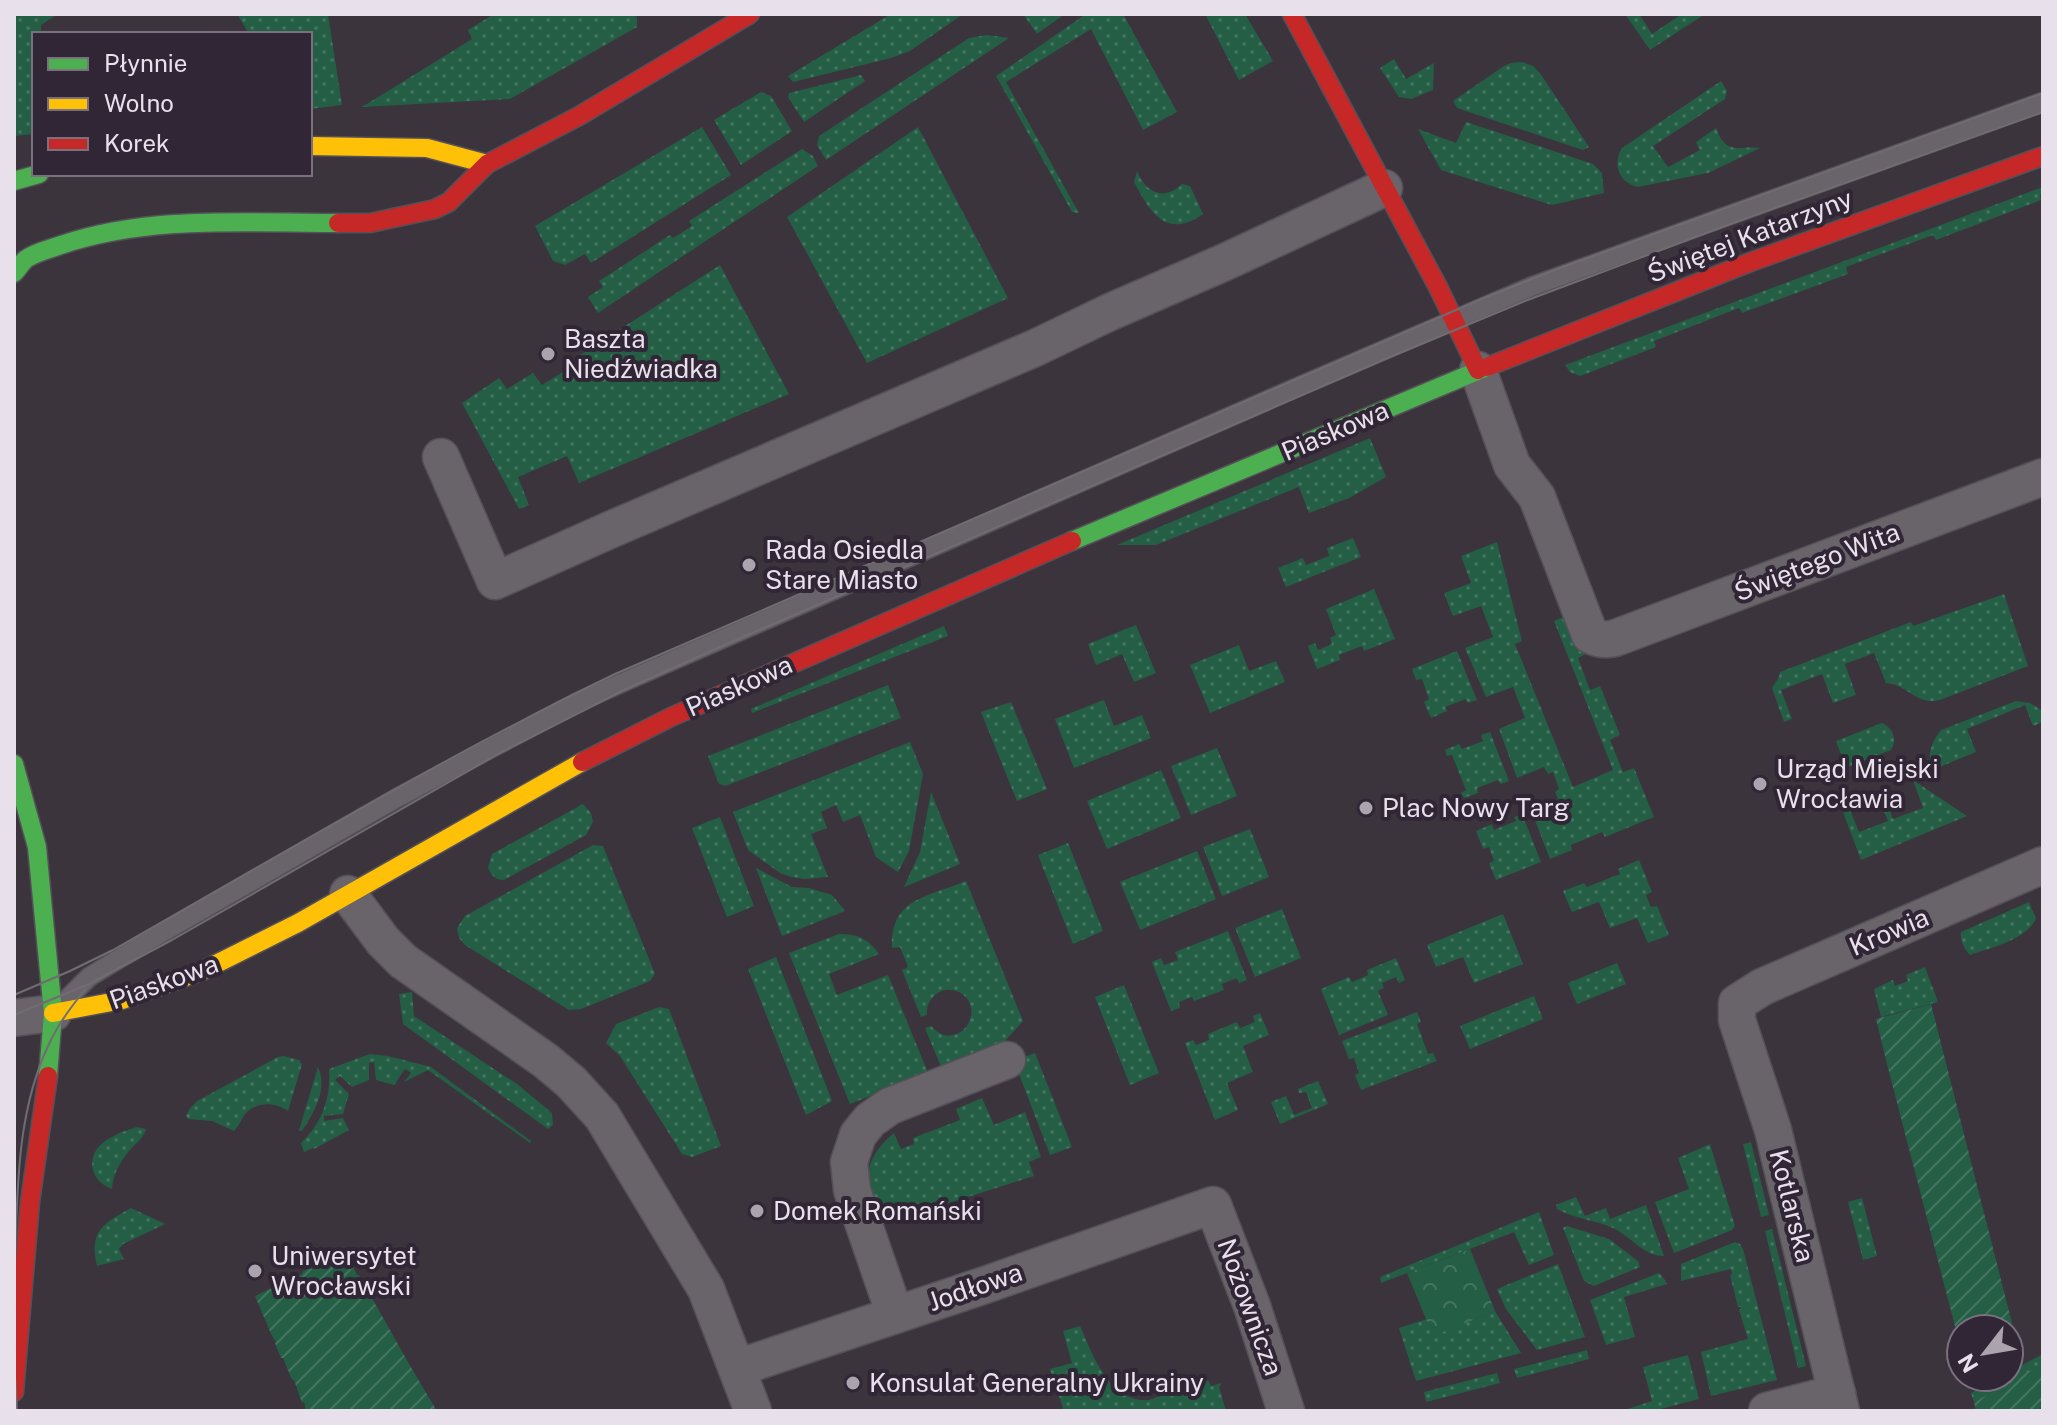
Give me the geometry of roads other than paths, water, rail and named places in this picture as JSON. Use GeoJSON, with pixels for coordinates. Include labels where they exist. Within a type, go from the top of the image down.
{"type":"FeatureCollection","features":[{"type":"Feature","properties":{"kind":"street"},"geometry":{"type":"LineString","coordinates":[[18,264],[38,253],[73,241],[140,227],[200,223],[370,223],[435,209],[449,202],[487,164],[579,116],[750,14]]}},
{"type":"Feature","properties":{"kind":"street"},"geometry":{"type":"LineString","coordinates":[[1292,14],[1478,370]]}},
{"type":"Feature","properties":{"kind":"street"},"geometry":{"type":"LineString","coordinates":[[312,146],[427,148],[487,164]]}},
{"type":"Feature","properties":{"kind":"street","name":"Świętej Katarzyny"},"geometry":{"type":"LineString","coordinates":[[1478,370],[1748,263],[2043,156]]}},
{"type":"Feature","properties":{"kind":"street"},"geometry":{"type":"LineString","coordinates":[[441,457],[495,581],[1035,348],[1384,188]]}},
{"type":"Feature","properties":{"kind":"street","name":"Świętego Wita"},"geometry":{"type":"LineString","coordinates":[[1478,370],[1512,465],[1537,497],[1590,635],[1598,639],[1609,641],[2043,477]]}},
{"type":"Feature","properties":{"kind":"street","name":"Piaskowa"},"geometry":{"type":"LineString","coordinates":[[14,1018],[122,1000],[202,971],[298,923],[589,758],[671,717],[1015,565],[1478,370]]}},
{"type":"Feature","properties":{"kind":"street"},"geometry":{"type":"LineString","coordinates":[[14,764],[37,847],[53,1013],[48,1075],[30,1202],[14,1392]]}},
{"type":"Feature","properties":{"kind":"street","name":"Krowia"},"geometry":{"type":"LineString","coordinates":[[1737,1003],[1762,987],[2043,865]]}},
{"type":"Feature","properties":{"kind":"street"},"geometry":{"type":"LineString","coordinates":[[348,894],[391,951],[546,1061],[571,1082],[602,1116],[706,1289],[753,1411]]}},
{"type":"Feature","properties":{"kind":"street","name":"Kotlarska"},"geometry":{"type":"LineString","coordinates":[[1737,1003],[1737,1020],[1773,1130],[1839,1402]]}},
{"type":"Feature","properties":{"kind":"street"},"geometry":{"type":"LineString","coordinates":[[895,1315],[852,1190],[849,1162],[858,1135],[870,1120],[890,1106],[1007,1060]]}},
{"type":"Feature","properties":{"kind":"street","name":"Jodłowa"},"geometry":{"type":"LineString","coordinates":[[737,1368],[1213,1205]]}},
{"type":"Feature","properties":{"kind":"street","name":"Nożownicza"},"geometry":{"type":"LineString","coordinates":[[1213,1205],[1262,1335],[1286,1411]]}},
{"type":"Feature","properties":{"kind":"street"},"geometry":{"type":"LineString","coordinates":[[1767,1411],[1839,1402]]}},
{"type":"Feature","properties":{"kind":"lane"},"geometry":{"type":"LineString","coordinates":[[53,1013],[89,977],[148,941],[397,798],[551,715],[1108,469],[1533,286],[2043,102]]}},
{"type":"Feature","properties":{"kind":"tram line"},"geometry":{"type":"LineString","coordinates":[[14,995],[113,950],[424,773],[615,674],[1486,297],[2043,93]]}},
{"type":"Feature","properties":{"kind":"tram line"},"geometry":{"type":"LineString","coordinates":[[14,1015],[89,984],[172,940],[498,754],[624,690],[713,650],[1525,301],[2043,112]]}},
{"type":"Feature","properties":{"kind":"tram line"},"geometry":{"type":"LineString","coordinates":[[14,1280],[20,1160],[29,1101],[53,1037],[86,988]]}},
{"type":"Feature","properties":{"kind":"tram line"},"geometry":{"type":"LineString","coordinates":[[14,1357],[17,1411]]}},
{"type":"Feature","properties":{"kind":"place","name":"Baszta Niedźwiadka"},"geometry":{"type":"Point","coordinates":[548,354]}},
{"type":"Feature","properties":{"kind":"place","name":"Rada Osiedla Stare Miasto"},"geometry":{"type":"Point","coordinates":[749,565]}},
{"type":"Feature","properties":{"kind":"place","name":"Urząd Miejski Wrocławia"},"geometry":{"type":"Point","coordinates":[1760,784]}},
{"type":"Feature","properties":{"kind":"place","name":"Plac Nowy Targ"},"geometry":{"type":"Point","coordinates":[1366,808]}},
{"type":"Feature","properties":{"kind":"place","name":"Domek Romański"},"geometry":{"type":"Point","coordinates":[757,1211]}},
{"type":"Feature","properties":{"kind":"place","name":"Uniwersytet Wrocławski"},"geometry":{"type":"Point","coordinates":[255,1271]}},
{"type":"Feature","properties":{"kind":"place","name":"Konsulat Generalny Ukrainy"},"geometry":{"type":"Point","coordinates":[853,1383]}}]}
